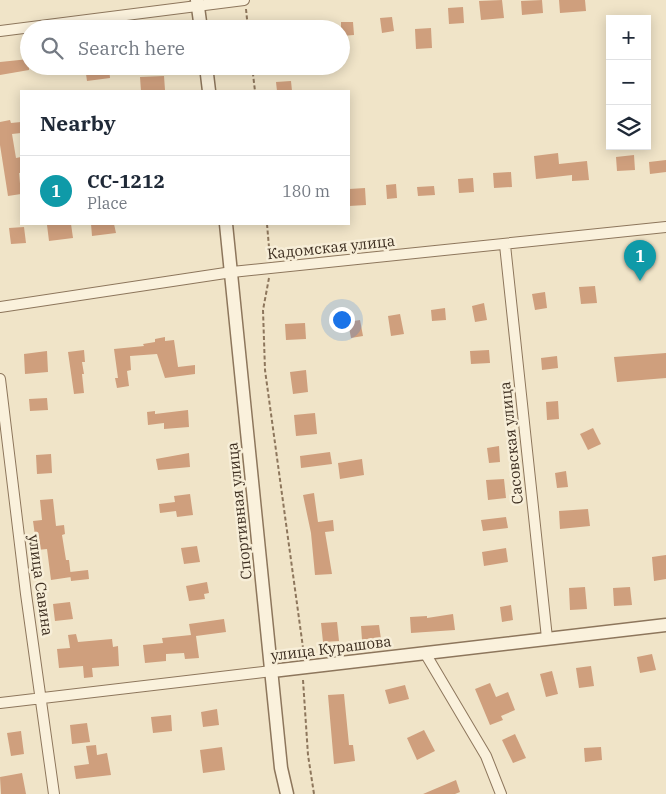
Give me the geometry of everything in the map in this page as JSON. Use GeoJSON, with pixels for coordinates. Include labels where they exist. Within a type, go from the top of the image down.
{"type":"FeatureCollection","features":[{"type":"Feature","properties":{"kind":"street"},"geometry":{"type":"LineString","coordinates":[[75,20],[197,2],[245,0]]}},
{"type":"Feature","properties":{"kind":"street"},"geometry":{"type":"LineString","coordinates":[[197,2],[200,20]]}},
{"type":"Feature","properties":{"kind":"street"},"geometry":{"type":"LineString","coordinates":[[0,31],[20,28]]}},
{"type":"Feature","properties":{"kind":"street"},"geometry":{"type":"LineString","coordinates":[[207,75],[209,90]]}},
{"type":"Feature","properties":{"kind":"street","name":"Спортивная улица"},"geometry":{"type":"LineString","coordinates":[[226,225],[281,768],[287,794]]}},
{"type":"Feature","properties":{"kind":"street","name":"Кадомская улица"},"geometry":{"type":"LineString","coordinates":[[0,307],[232,272],[666,227]]}},
{"type":"Feature","properties":{"kind":"street","name":"Сасовская улица"},"geometry":{"type":"LineString","coordinates":[[505,245],[547,638]]}},
{"type":"Feature","properties":{"kind":"street","name":"улица Савина"},"geometry":{"type":"LineString","coordinates":[[0,379],[26,594],[42,696],[54,794]]}},
{"type":"Feature","properties":{"kind":"street","name":"улица Курашова"},"geometry":{"type":"LineString","coordinates":[[0,703],[42,696],[306,668],[666,625]]}},
{"type":"Feature","properties":{"kind":"street"},"geometry":{"type":"LineString","coordinates":[[425,653],[486,756],[501,794]]}},
{"type":"Feature","properties":{"kind":"path"},"geometry":{"type":"LineString","coordinates":[[245,0],[247,20]]}},
{"type":"Feature","properties":{"kind":"path"},"geometry":{"type":"LineString","coordinates":[[253,75],[255,90]]}},
{"type":"Feature","properties":{"kind":"path"},"geometry":{"type":"LineString","coordinates":[[267,225],[270,268],[263,310],[265,370],[306,668],[302,684],[308,755],[314,794]]}},
{"type":"Feature","properties":{"kind":"building"},"geometry":{"type":"Polygon","coordinates":[[[502,0],[504,18],[481,20],[479,1],[502,0]]]}},
{"type":"Feature","properties":{"kind":"building"},"geometry":{"type":"Polygon","coordinates":[[[542,0],[543,13],[522,15],[521,1],[542,0]]]}},
{"type":"Feature","properties":{"kind":"building"},"geometry":{"type":"Polygon","coordinates":[[[559,0],[585,0],[586,11],[560,13],[559,0]]]}},
{"type":"Feature","properties":{"kind":"building"},"geometry":{"type":"Polygon","coordinates":[[[463,7],[464,23],[449,24],[448,8],[463,7]]]}},
{"type":"Feature","properties":{"kind":"building"},"geometry":{"type":"Polygon","coordinates":[[[392,17],[394,31],[382,33],[380,18],[392,17]]]}},
{"type":"Feature","properties":{"kind":"building"},"geometry":{"type":"Polygon","coordinates":[[[350,22],[353,22],[354,35],[350,35],[350,22]]]}},
{"type":"Feature","properties":{"kind":"building"},"geometry":{"type":"Polygon","coordinates":[[[431,28],[432,48],[416,49],[415,29],[431,28]]]}},
{"type":"Feature","properties":{"kind":"building"},"geometry":{"type":"Polygon","coordinates":[[[20,60],[20,72],[0,75],[0,62],[20,60]]]}},
{"type":"Feature","properties":{"kind":"building"},"geometry":{"type":"Polygon","coordinates":[[[86,75],[110,75],[110,78],[87,81],[86,75]]]}},
{"type":"Feature","properties":{"kind":"building"},"geometry":{"type":"Polygon","coordinates":[[[164,76],[165,90],[141,90],[140,77],[164,76]]]}},
{"type":"Feature","properties":{"kind":"building"},"geometry":{"type":"Polygon","coordinates":[[[291,81],[292,90],[277,90],[276,82],[291,81]]]}},
{"type":"Feature","properties":{"kind":"building"},"geometry":{"type":"Polygon","coordinates":[[[10,120],[11,123],[20,122],[20,133],[12,134],[16,158],[20,157],[20,194],[8,196],[0,145],[0,122],[10,120]]]}},
{"type":"Feature","properties":{"kind":"building"},"geometry":{"type":"Polygon","coordinates":[[[558,153],[559,164],[587,161],[589,180],[572,181],[572,175],[536,179],[534,156],[558,153]]]}},
{"type":"Feature","properties":{"kind":"building"},"geometry":{"type":"Polygon","coordinates":[[[634,155],[635,170],[617,171],[616,157],[634,155]]]}},
{"type":"Feature","properties":{"kind":"building"},"geometry":{"type":"Polygon","coordinates":[[[666,160],[666,172],[650,174],[649,162],[666,160]]]}},
{"type":"Feature","properties":{"kind":"building"},"geometry":{"type":"Polygon","coordinates":[[[511,172],[512,187],[494,188],[493,173],[511,172]]]}},
{"type":"Feature","properties":{"kind":"building"},"geometry":{"type":"Polygon","coordinates":[[[473,178],[474,192],[459,193],[458,179],[473,178]]]}},
{"type":"Feature","properties":{"kind":"building"},"geometry":{"type":"Polygon","coordinates":[[[396,184],[397,198],[387,199],[386,185],[396,184]]]}},
{"type":"Feature","properties":{"kind":"building"},"geometry":{"type":"Polygon","coordinates":[[[434,186],[435,195],[418,196],[417,187],[434,186]]]}},
{"type":"Feature","properties":{"kind":"building"},"geometry":{"type":"Polygon","coordinates":[[[365,188],[366,205],[350,206],[350,189],[365,188]]]}},
{"type":"Feature","properties":{"kind":"building"},"geometry":{"type":"Polygon","coordinates":[[[47,225],[71,225],[73,238],[49,241],[47,225]]]}},
{"type":"Feature","properties":{"kind":"building"},"geometry":{"type":"Polygon","coordinates":[[[91,225],[114,225],[116,233],[92,236],[91,225]]]}},
{"type":"Feature","properties":{"kind":"building"},"geometry":{"type":"Polygon","coordinates":[[[24,227],[26,243],[11,244],[9,228],[24,227]]]}},
{"type":"Feature","properties":{"kind":"building"},"geometry":{"type":"Polygon","coordinates":[[[595,286],[597,303],[581,304],[579,287],[595,286]]]}},
{"type":"Feature","properties":{"kind":"building"},"geometry":{"type":"Polygon","coordinates":[[[545,292],[547,308],[535,310],[532,294],[545,292]]]}},
{"type":"Feature","properties":{"kind":"building"},"geometry":{"type":"Polygon","coordinates":[[[484,303],[487,320],[475,322],[472,306],[484,303]]]}},
{"type":"Feature","properties":{"kind":"building"},"geometry":{"type":"Polygon","coordinates":[[[445,308],[446,320],[432,321],[431,310],[445,308]]]}},
{"type":"Feature","properties":{"kind":"building"},"geometry":{"type":"Polygon","coordinates":[[[400,314],[404,334],[391,336],[388,316],[400,314]]]}},
{"type":"Feature","properties":{"kind":"building"},"geometry":{"type":"Polygon","coordinates":[[[360,320],[363,336],[351,338],[348,322],[360,320]]]}},
{"type":"Feature","properties":{"kind":"building"},"geometry":{"type":"Polygon","coordinates":[[[305,323],[306,339],[286,340],[285,324],[305,323]]]}},
{"type":"Feature","properties":{"kind":"building"},"geometry":{"type":"Polygon","coordinates":[[[165,337],[165,341],[174,340],[178,367],[195,365],[195,374],[165,378],[157,354],[130,356],[131,370],[127,371],[129,386],[117,388],[115,378],[118,378],[114,349],[144,346],[143,344],[155,342],[155,339],[165,337]]]}},
{"type":"Feature","properties":{"kind":"building"},"geometry":{"type":"Polygon","coordinates":[[[84,350],[85,362],[82,362],[84,374],[82,374],[84,393],[74,394],[68,352],[84,350]]]}},
{"type":"Feature","properties":{"kind":"building"},"geometry":{"type":"Polygon","coordinates":[[[489,350],[490,363],[471,364],[470,351],[489,350]]]}},
{"type":"Feature","properties":{"kind":"building"},"geometry":{"type":"Polygon","coordinates":[[[47,351],[48,372],[25,374],[24,354],[47,351]]]}},
{"type":"Feature","properties":{"kind":"building"},"geometry":{"type":"Polygon","coordinates":[[[666,353],[666,378],[617,382],[614,357],[666,353]]]}},
{"type":"Feature","properties":{"kind":"building"},"geometry":{"type":"Polygon","coordinates":[[[557,356],[558,368],[542,370],[541,358],[557,356]]]}},
{"type":"Feature","properties":{"kind":"building"},"geometry":{"type":"Polygon","coordinates":[[[306,370],[308,392],[293,394],[290,372],[306,370]]]}},
{"type":"Feature","properties":{"kind":"building"},"geometry":{"type":"Polygon","coordinates":[[[47,398],[48,410],[30,411],[29,399],[47,398]]]}},
{"type":"Feature","properties":{"kind":"building"},"geometry":{"type":"Polygon","coordinates":[[[558,401],[559,419],[547,420],[546,402],[558,401]]]}},
{"type":"Feature","properties":{"kind":"building"},"geometry":{"type":"Polygon","coordinates":[[[188,410],[189,427],[164,429],[164,423],[148,425],[147,412],[155,411],[155,414],[188,410]]]}},
{"type":"Feature","properties":{"kind":"building"},"geometry":{"type":"Polygon","coordinates":[[[315,413],[317,434],[296,436],[294,415],[315,413]]]}},
{"type":"Feature","properties":{"kind":"building"},"geometry":{"type":"Polygon","coordinates":[[[593,428],[601,444],[588,450],[580,434],[593,428]]]}},
{"type":"Feature","properties":{"kind":"building"},"geometry":{"type":"Polygon","coordinates":[[[499,446],[500,462],[489,463],[487,448],[499,446]]]}},
{"type":"Feature","properties":{"kind":"building"},"geometry":{"type":"Polygon","coordinates":[[[330,452],[332,464],[301,468],[300,456],[330,452]]]}},
{"type":"Feature","properties":{"kind":"building"},"geometry":{"type":"Polygon","coordinates":[[[189,453],[190,467],[158,470],[156,459],[189,453]]]}},
{"type":"Feature","properties":{"kind":"building"},"geometry":{"type":"Polygon","coordinates":[[[51,454],[52,473],[37,474],[36,455],[51,454]]]}},
{"type":"Feature","properties":{"kind":"building"},"geometry":{"type":"Polygon","coordinates":[[[362,459],[364,475],[340,479],[338,463],[362,459]]]}},
{"type":"Feature","properties":{"kind":"building"},"geometry":{"type":"Polygon","coordinates":[[[566,471],[568,487],[557,488],[555,473],[566,471]]]}},
{"type":"Feature","properties":{"kind":"building"},"geometry":{"type":"Polygon","coordinates":[[[504,479],[506,498],[488,500],[486,480],[504,479]]]}},
{"type":"Feature","properties":{"kind":"building"},"geometry":{"type":"Polygon","coordinates":[[[314,493],[318,522],[333,520],[334,531],[325,532],[332,574],[315,575],[311,533],[303,495],[314,493]]]}},
{"type":"Feature","properties":{"kind":"building"},"geometry":{"type":"Polygon","coordinates":[[[190,494],[193,515],[177,517],[176,511],[160,513],[159,504],[175,502],[174,496],[190,494]]]}},
{"type":"Feature","properties":{"kind":"building"},"geometry":{"type":"Polygon","coordinates":[[[53,499],[56,526],[64,525],[65,534],[62,535],[66,560],[69,560],[71,577],[51,580],[47,549],[37,550],[33,521],[42,520],[40,500],[53,499]]]}},
{"type":"Feature","properties":{"kind":"building"},"geometry":{"type":"Polygon","coordinates":[[[588,509],[590,526],[560,529],[559,511],[588,509]]]}},
{"type":"Feature","properties":{"kind":"building"},"geometry":{"type":"Polygon","coordinates":[[[506,517],[508,528],[483,531],[481,520],[506,517]]]}},
{"type":"Feature","properties":{"kind":"building"},"geometry":{"type":"Polygon","coordinates":[[[197,546],[200,562],[184,564],[181,548],[197,546]]]}},
{"type":"Feature","properties":{"kind":"building"},"geometry":{"type":"Polygon","coordinates":[[[506,548],[508,562],[484,566],[482,552],[506,548]]]}},
{"type":"Feature","properties":{"kind":"building"},"geometry":{"type":"Polygon","coordinates":[[[666,555],[666,579],[654,581],[652,557],[666,555]]]}},
{"type":"Feature","properties":{"kind":"building"},"geometry":{"type":"Polygon","coordinates":[[[88,570],[89,579],[71,581],[70,572],[88,570]]]}},
{"type":"Feature","properties":{"kind":"building"},"geometry":{"type":"Polygon","coordinates":[[[207,582],[209,593],[204,594],[205,599],[189,601],[186,586],[207,582]]]}},
{"type":"Feature","properties":{"kind":"building"},"geometry":{"type":"Polygon","coordinates":[[[585,587],[587,609],[570,610],[569,588],[585,587]]]}},
{"type":"Feature","properties":{"kind":"building"},"geometry":{"type":"Polygon","coordinates":[[[630,587],[632,605],[614,606],[613,588],[630,587]]]}},
{"type":"Feature","properties":{"kind":"building"},"geometry":{"type":"Polygon","coordinates":[[[70,602],[73,619],[55,621],[53,604],[70,602]]]}},
{"type":"Feature","properties":{"kind":"building"},"geometry":{"type":"Polygon","coordinates":[[[511,605],[513,620],[502,622],[500,607],[511,605]]]}},
{"type":"Feature","properties":{"kind":"building"},"geometry":{"type":"Polygon","coordinates":[[[453,614],[455,630],[411,633],[410,617],[427,616],[427,618],[453,614]]]}},
{"type":"Feature","properties":{"kind":"building"},"geometry":{"type":"Polygon","coordinates":[[[224,619],[226,632],[196,636],[199,658],[185,659],[184,653],[166,654],[166,661],[145,663],[143,645],[163,643],[162,638],[191,635],[189,624],[224,619]]]}},
{"type":"Feature","properties":{"kind":"building"},"geometry":{"type":"Polygon","coordinates":[[[337,622],[339,641],[323,642],[321,623],[337,622]]]}},
{"type":"Feature","properties":{"kind":"building"},"geometry":{"type":"Polygon","coordinates":[[[379,625],[381,639],[362,640],[361,626],[379,625]]]}},
{"type":"Feature","properties":{"kind":"building"},"geometry":{"type":"Polygon","coordinates":[[[76,634],[78,642],[112,639],[113,647],[118,646],[119,666],[92,668],[93,677],[84,678],[83,666],[59,668],[57,649],[70,648],[68,635],[76,634]]]}},
{"type":"Feature","properties":{"kind":"building"},"geometry":{"type":"Polygon","coordinates":[[[652,654],[656,670],[640,673],[637,657],[652,654]]]}},
{"type":"Feature","properties":{"kind":"building"},"geometry":{"type":"Polygon","coordinates":[[[591,666],[594,686],[579,688],[576,668],[591,666]]]}},
{"type":"Feature","properties":{"kind":"building"},"geometry":{"type":"Polygon","coordinates":[[[552,671],[558,694],[546,697],[540,674],[552,671]]]}},
{"type":"Feature","properties":{"kind":"building"},"geometry":{"type":"Polygon","coordinates":[[[490,683],[496,697],[508,692],[515,710],[501,716],[503,720],[490,725],[475,689],[490,683]]]}},
{"type":"Feature","properties":{"kind":"building"},"geometry":{"type":"Polygon","coordinates":[[[405,685],[409,699],[389,704],[385,690],[405,685]]]}},
{"type":"Feature","properties":{"kind":"building"},"geometry":{"type":"Polygon","coordinates":[[[344,694],[349,745],[353,745],[355,761],[334,764],[328,695],[344,694]]]}},
{"type":"Feature","properties":{"kind":"building"},"geometry":{"type":"Polygon","coordinates":[[[217,709],[219,725],[203,727],[201,712],[217,709]]]}},
{"type":"Feature","properties":{"kind":"building"},"geometry":{"type":"Polygon","coordinates":[[[171,715],[172,731],[153,733],[151,717],[171,715]]]}},
{"type":"Feature","properties":{"kind":"building"},"geometry":{"type":"Polygon","coordinates":[[[87,723],[90,742],[72,744],[70,725],[87,723]]]}},
{"type":"Feature","properties":{"kind":"building"},"geometry":{"type":"Polygon","coordinates":[[[424,730],[435,751],[417,760],[407,738],[424,730]]]}},
{"type":"Feature","properties":{"kind":"building"},"geometry":{"type":"Polygon","coordinates":[[[21,731],[24,754],[11,756],[7,733],[21,731]]]}},
{"type":"Feature","properties":{"kind":"building"},"geometry":{"type":"Polygon","coordinates":[[[515,734],[526,758],[513,763],[502,740],[515,734]]]}},
{"type":"Feature","properties":{"kind":"building"},"geometry":{"type":"Polygon","coordinates":[[[96,745],[97,755],[107,753],[111,775],[76,779],[74,766],[89,764],[86,746],[96,745]]]}},
{"type":"Feature","properties":{"kind":"building"},"geometry":{"type":"Polygon","coordinates":[[[222,747],[225,770],[203,773],[200,750],[222,747]]]}},
{"type":"Feature","properties":{"kind":"building"},"geometry":{"type":"Polygon","coordinates":[[[601,747],[602,760],[585,762],[584,748],[601,747]]]}},
{"type":"Feature","properties":{"kind":"building"},"geometry":{"type":"Polygon","coordinates":[[[22,773],[26,794],[1,794],[0,777],[22,773]]]}},
{"type":"Feature","properties":{"kind":"building"},"geometry":{"type":"Polygon","coordinates":[[[456,780],[460,792],[455,794],[423,794],[456,780]]]}},
{"type":"Feature","properties":{"kind":"place","name":"СС-1212"},"geometry":{"type":"Point","coordinates":[640,281]}}]}
